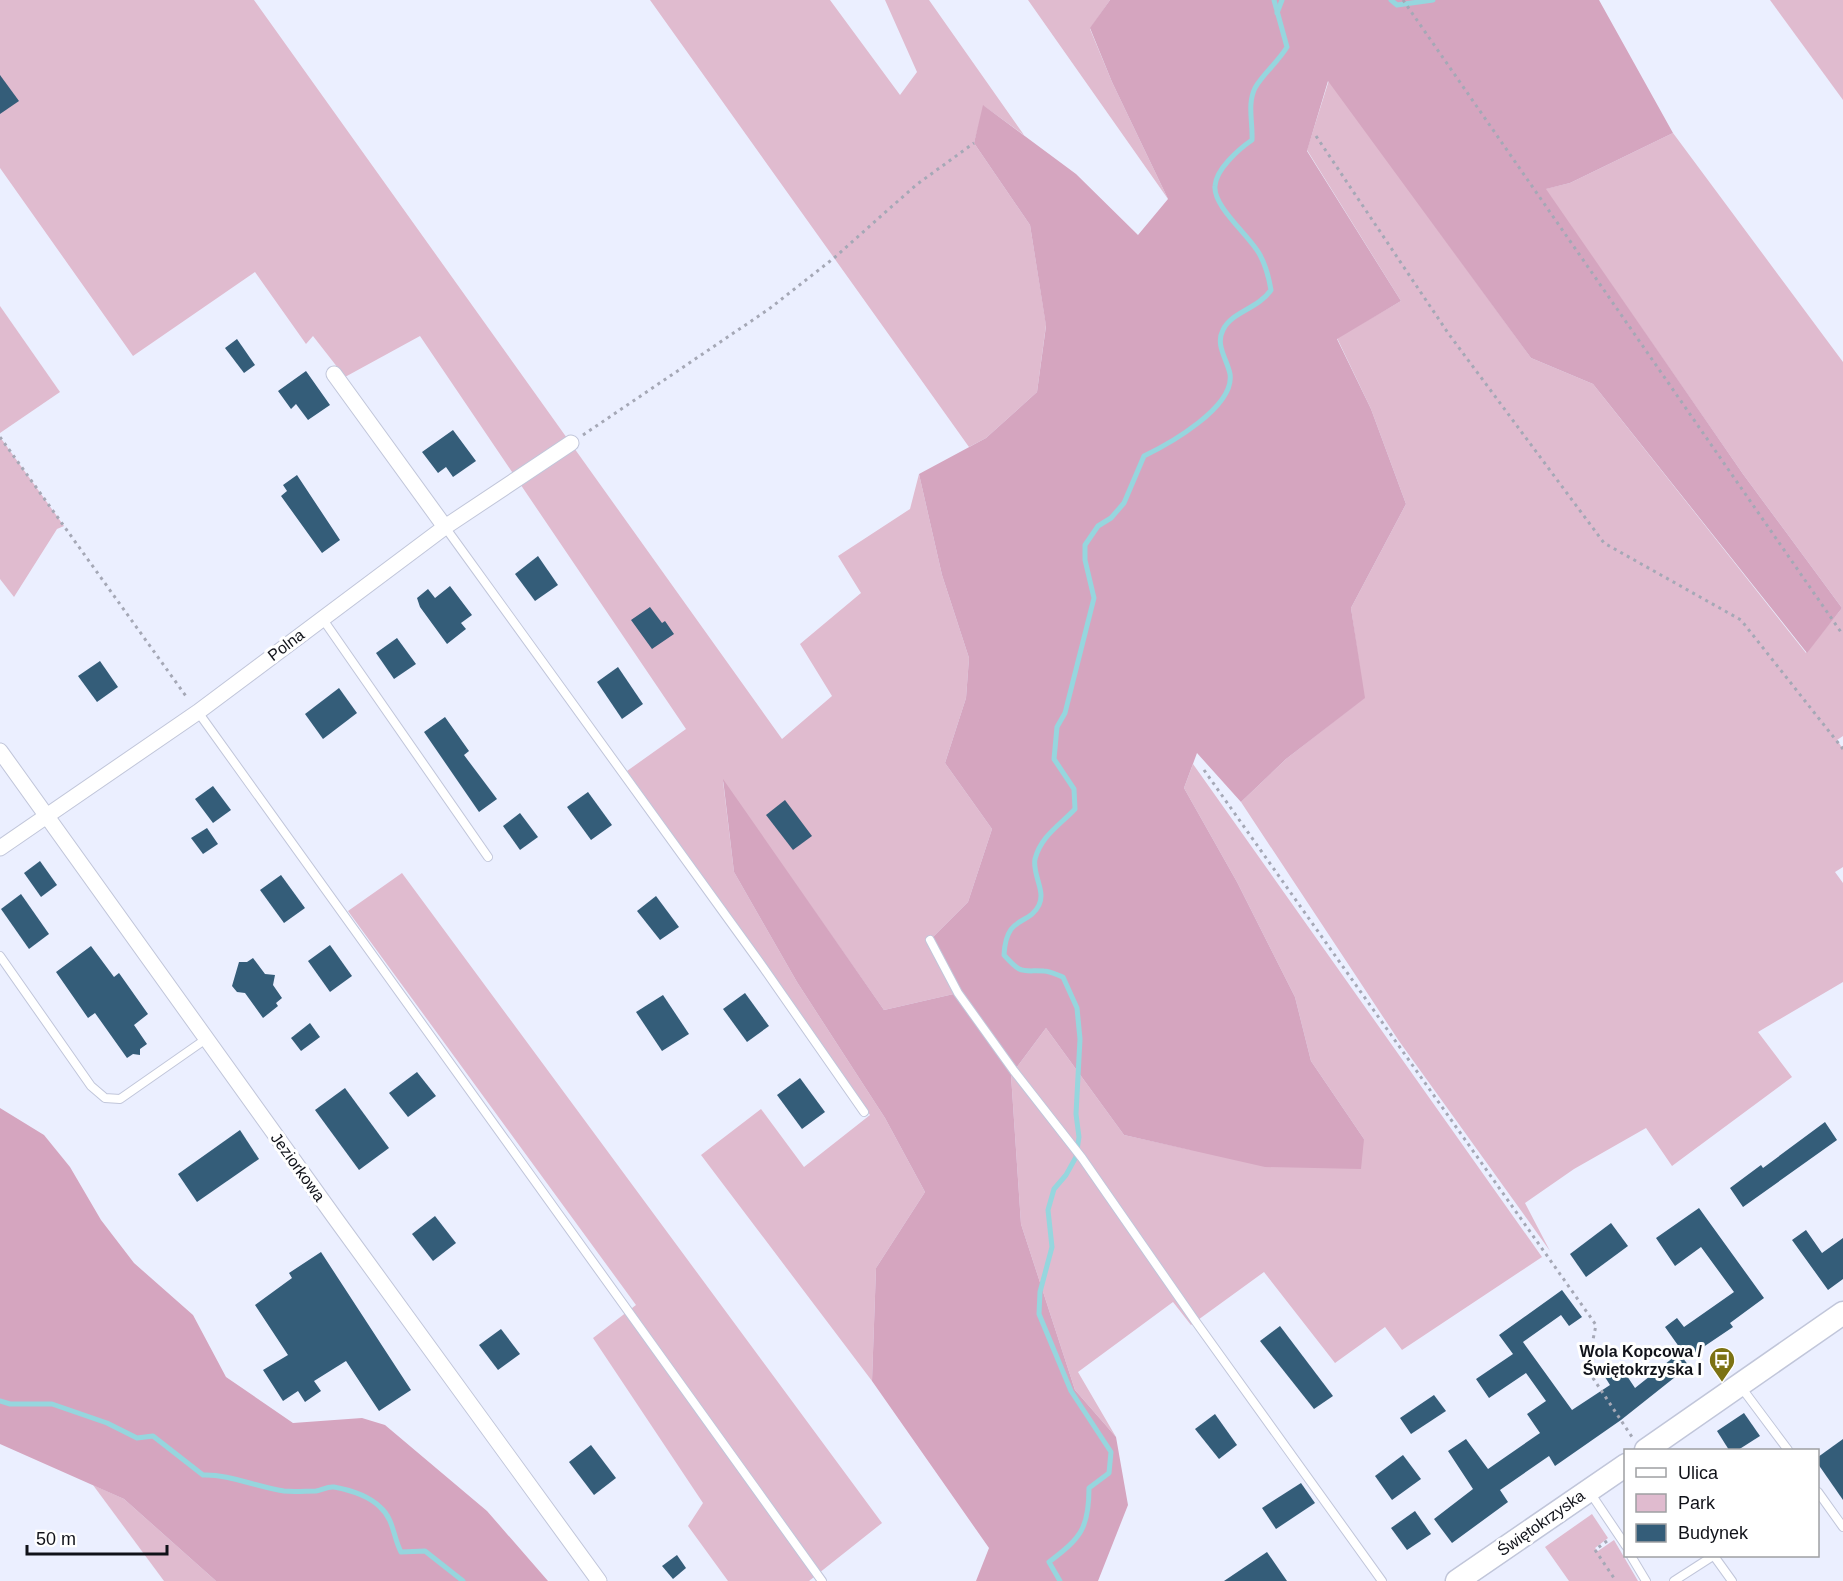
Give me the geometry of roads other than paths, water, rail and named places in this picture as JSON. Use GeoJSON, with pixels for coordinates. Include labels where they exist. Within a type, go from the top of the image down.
{"type":"FeatureCollection","features":[{"type":"Feature","properties":{"kind":"street"},"geometry":{"type":"LineString","coordinates":[[334,374],[445,527]]}},
{"type":"Feature","properties":{"kind":"street","name":"Polna"},"geometry":{"type":"LineString","coordinates":[[0,848],[198,711],[445,527],[571,443]]}},
{"type":"Feature","properties":{"kind":"street","name":"Jeziorkowa"},"geometry":{"type":"LineString","coordinates":[[0,751],[599,1581]]}},
{"type":"Feature","properties":{"kind":"street"},"geometry":{"type":"LineString","coordinates":[[1641,1446],[1741,1385],[1843,1313]]}},
{"type":"Feature","properties":{"kind":"street","name":"Świętokrzyska"},"geometry":{"type":"LineString","coordinates":[[1457,1581],[1624,1466]]}},
{"type":"Feature","properties":{"kind":"lane"},"geometry":{"type":"LineString","coordinates":[[445,527],[763,967],[864,1112]]}},
{"type":"Feature","properties":{"kind":"lane"},"geometry":{"type":"LineString","coordinates":[[322,618],[488,856]]}},
{"type":"Feature","properties":{"kind":"lane"},"geometry":{"type":"LineString","coordinates":[[198,711],[822,1581]]}},
{"type":"Feature","properties":{"kind":"lane"},"geometry":{"type":"LineString","coordinates":[[930,940],[958,993],[1014,1071],[1082,1158],[1196,1322],[1382,1581]]}},
{"type":"Feature","properties":{"kind":"lane"},"geometry":{"type":"LineString","coordinates":[[0,956],[91,1086],[105,1098],[120,1099],[206,1039]]}},
{"type":"Feature","properties":{"kind":"lane"},"geometry":{"type":"LineString","coordinates":[[1741,1385],[1787,1449]]}},
{"type":"Feature","properties":{"kind":"lane"},"geometry":{"type":"LineString","coordinates":[[1588,1490],[1624,1543]]}},
{"type":"Feature","properties":{"kind":"lane"},"geometry":{"type":"LineString","coordinates":[[1819,1493],[1843,1527]]}},
{"type":"Feature","properties":{"kind":"lane"},"geometry":{"type":"LineString","coordinates":[[1632,1557],[1646,1581]]}},
{"type":"Feature","properties":{"kind":"lane"},"geometry":{"type":"LineString","coordinates":[[1674,1581],[1712,1557]]}},
{"type":"Feature","properties":{"kind":"lane"},"geometry":{"type":"LineString","coordinates":[[1715,1557],[1732,1581]]}},
{"type":"Feature","properties":{"kind":"waterway"},"geometry":{"type":"LineString","coordinates":[[1060,1581],[1049,1562],[1069,1546],[1081,1531],[1087,1513],[1089,1488],[1109,1473],[1111,1452],[1071,1391],[1039,1314],[1040,1292],[1052,1247],[1048,1210],[1054,1189],[1066,1175],[1076,1157],[1079,1137],[1076,1114],[1080,1039],[1077,1008],[1063,977],[1046,971],[1019,969],[1004,955],[1006,942],[1013,927],[1030,916],[1041,900],[1035,871],[1038,851],[1046,837],[1075,809],[1074,789],[1054,759],[1057,727],[1065,713],[1094,598],[1085,560],[1085,545],[1098,526],[1111,518],[1124,503],[1144,456],[1169,443],[1198,423],[1222,399],[1229,387],[1230,374],[1220,341],[1223,330],[1232,319],[1259,302],[1271,290],[1260,255],[1220,203],[1215,186],[1224,166],[1252,140],[1251,107],[1255,88],[1287,47],[1274,0]]}},
{"type":"Feature","properties":{"kind":"waterway"},"geometry":{"type":"LineString","coordinates":[[1277,13],[1282,0]]}},
{"type":"Feature","properties":{"kind":"waterway"},"geometry":{"type":"LineString","coordinates":[[1391,0],[1397,5],[1433,0]]}},
{"type":"Feature","properties":{"kind":"waterway"},"geometry":{"type":"LineString","coordinates":[[0,1401],[10,1404],[52,1404],[107,1423],[137,1438],[153,1436],[203,1475],[213,1475],[284,1491],[316,1491],[332,1487],[358,1494],[370,1499],[385,1512],[401,1552],[425,1551],[463,1581]]}},
{"type":"Feature","properties":{"kind":"place","name":"Wola Kopcowa / Świętokrzyska I"},"geometry":{"type":"Point","coordinates":[1722,1383]}}]}
